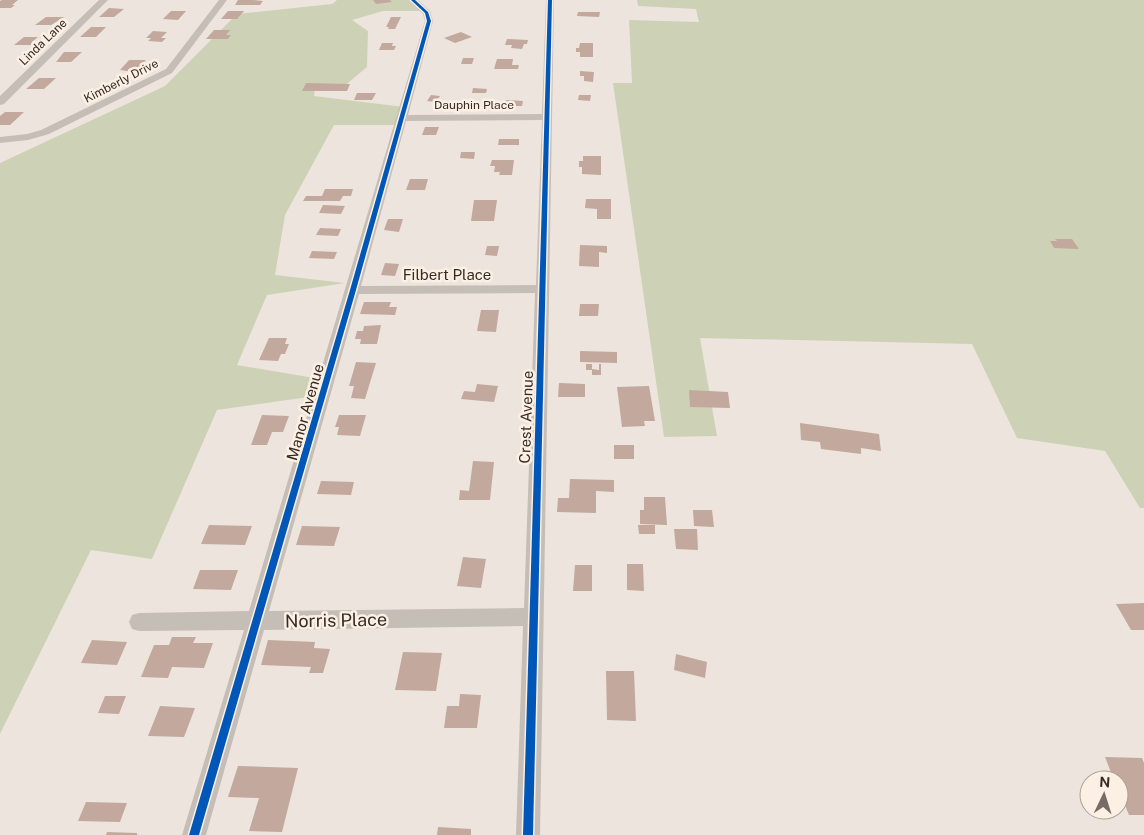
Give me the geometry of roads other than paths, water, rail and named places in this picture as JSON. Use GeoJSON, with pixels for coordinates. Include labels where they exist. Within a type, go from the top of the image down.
{"type":"FeatureCollection","features":[{"type":"Feature","properties":{"kind":"street","name":"Linda Lane"},"geometry":{"type":"LineString","coordinates":[[0,102],[104,0]]}},
{"type":"Feature","properties":{"kind":"street","name":"Kimberly Drive"},"geometry":{"type":"LineString","coordinates":[[0,140],[28,137],[46,132],[158,78],[169,71],[223,0]]}},
{"type":"Feature","properties":{"kind":"street","name":"Manor Avenue"},"geometry":{"type":"LineString","coordinates":[[194,835],[353,290],[429,21],[427,13],[413,0]]}},
{"type":"Feature","properties":{"kind":"street","name":"Crest Avenue"},"geometry":{"type":"LineString","coordinates":[[528,835],[550,0]]}},
{"type":"Feature","properties":{"kind":"street","name":"Dauphin Place"},"geometry":{"type":"LineString","coordinates":[[401,118],[547,117]]}},
{"type":"Feature","properties":{"kind":"street","name":"Filbert Place"},"geometry":{"type":"LineString","coordinates":[[353,290],[542,289]]}},
{"type":"Feature","properties":{"kind":"street","name":"Norris Place"},"geometry":{"type":"LineString","coordinates":[[139,622],[533,617]]}}]}
